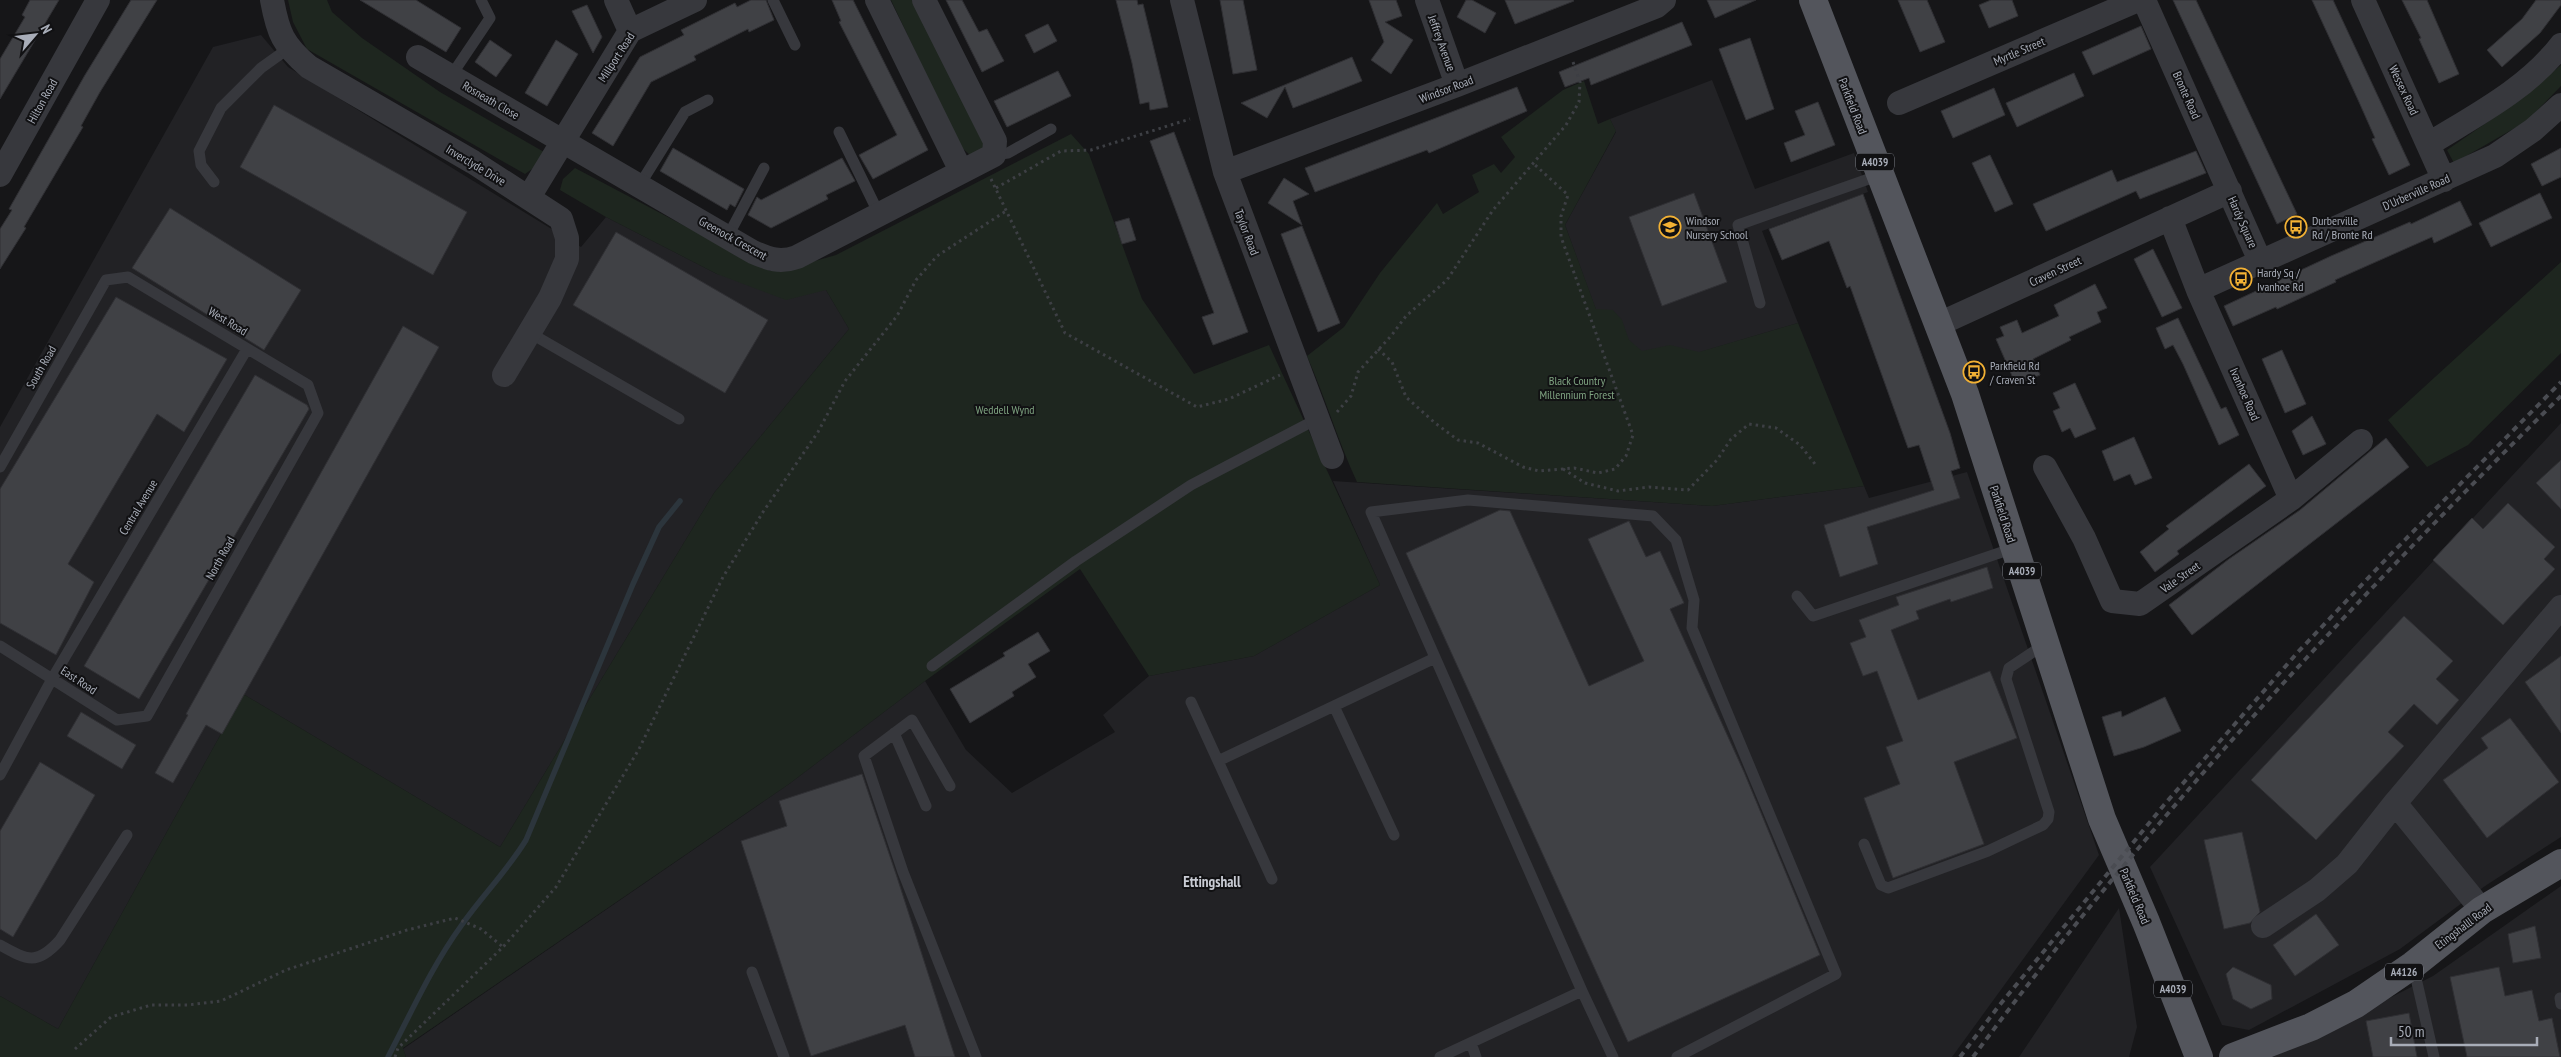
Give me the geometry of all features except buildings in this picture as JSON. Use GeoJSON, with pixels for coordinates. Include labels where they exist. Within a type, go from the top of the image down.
{"type":"FeatureCollection","features":[{"type":"Feature","properties":{"kind":"main road","name":"Parkfield Road"},"geometry":{"type":"LineString","coordinates":[[1813,0],[1965,394],[2102,819],[2146,922],[2199,1057]]}},
{"type":"Feature","properties":{"kind":"main road","name":"Etingshalll Road"},"geometry":{"type":"LineString","coordinates":[[2233,1057],[2310,1026],[2356,1004],[2413,965],[2482,910],[2561,863]]}},
{"type":"Feature","properties":{"kind":"street","name":"Hilton Road"},"geometry":{"type":"LineString","coordinates":[[0,175],[98,0]]}},
{"type":"Feature","properties":{"kind":"street","name":"Inverclyde Drive"},"geometry":{"type":"LineString","coordinates":[[272,0],[279,32],[289,48],[309,67],[473,162],[561,219],[567,238],[567,259],[550,298],[504,375]]}},
{"type":"Feature","properties":{"kind":"street"},"geometry":{"type":"LineString","coordinates":[[616,0],[630,31]]}},
{"type":"Feature","properties":{"kind":"street","name":"Millport Road"},"geometry":{"type":"LineString","coordinates":[[529,197],[630,31],[696,0]]}},
{"type":"Feature","properties":{"kind":"street"},"geometry":{"type":"LineString","coordinates":[[877,0],[962,171]]}},
{"type":"Feature","properties":{"kind":"street"},"geometry":{"type":"LineString","coordinates":[[924,0],[995,141],[988,158]]}},
{"type":"Feature","properties":{"kind":"street","name":"Taylor Road"},"geometry":{"type":"LineString","coordinates":[[1182,0],[1225,172],[1332,457]]}},
{"type":"Feature","properties":{"kind":"street","name":"Jeffrey Avenue"},"geometry":{"type":"LineString","coordinates":[[1427,0],[1457,85]]}},
{"type":"Feature","properties":{"kind":"street","name":"Windsor Road"},"geometry":{"type":"LineString","coordinates":[[1225,172],[1457,85],[1657,6],[1664,0]]}},
{"type":"Feature","properties":{"kind":"street","name":"Myrtle Street"},"geometry":{"type":"LineString","coordinates":[[1899,103],[2138,0]]}},
{"type":"Feature","properties":{"kind":"street","name":"Bronte Road"},"geometry":{"type":"LineString","coordinates":[[2144,0],[2230,191]]}},
{"type":"Feature","properties":{"kind":"street","name":"Wessex Road"},"geometry":{"type":"LineString","coordinates":[[2363,0],[2444,180]]}},
{"type":"Feature","properties":{"kind":"street"},"geometry":{"type":"LineString","coordinates":[[2429,144],[2517,89],[2547,63],[2561,45]]}},
{"type":"Feature","properties":{"kind":"street","name":"Rosneath Close"},"geometry":{"type":"LineString","coordinates":[[418,57],[563,142]]}},
{"type":"Feature","properties":{"kind":"street","name":"D'Urberville Road"},"geometry":{"type":"LineString","coordinates":[[2260,260],[2444,180],[2494,156],[2534,130],[2561,105]]}},
{"type":"Feature","properties":{"kind":"street","name":"Greenock Crescent"},"geometry":{"type":"LineString","coordinates":[[563,142],[765,258],[783,261],[797,257],[988,158]]}},
{"type":"Feature","properties":{"kind":"street","name":"Hardy Square"},"geometry":{"type":"LineString","coordinates":[[2170,218],[2230,191],[2260,260],[2198,290]]}},
{"type":"Feature","properties":{"kind":"street"},"geometry":{"type":"LineString","coordinates":[[2170,218],[2198,290]]}},
{"type":"Feature","properties":{"kind":"street","name":"Craven Street"},"geometry":{"type":"LineString","coordinates":[[1939,324],[2170,218]]}},
{"type":"Feature","properties":{"kind":"street","name":"Ivanhoe Road"},"geometry":{"type":"LineString","coordinates":[[2198,290],[2291,499]]}},
{"type":"Feature","properties":{"kind":"street","name":"Vale Street"},"geometry":{"type":"LineString","coordinates":[[2045,467],[2084,538],[2112,602],[2140,604],[2291,499],[2361,441]]}},
{"type":"Feature","properties":{"kind":"street"},"geometry":{"type":"LineString","coordinates":[[2263,926],[2317,890],[2348,864],[2395,803],[2561,607]]}},
{"type":"Feature","properties":{"kind":"street"},"geometry":{"type":"LineString","coordinates":[[2395,803],[2482,910]]}},
{"type":"Feature","properties":{"kind":"lane"},"geometry":{"type":"LineString","coordinates":[[451,76],[490,18],[481,0]]}},
{"type":"Feature","properties":{"kind":"lane"},"geometry":{"type":"LineString","coordinates":[[773,0],[796,45]]}},
{"type":"Feature","properties":{"kind":"lane"},"geometry":{"type":"LineString","coordinates":[[214,182],[200,165],[199,151],[221,108],[261,68],[289,48]]}},
{"type":"Feature","properties":{"kind":"lane"},"geometry":{"type":"LineString","coordinates":[[639,186],[686,112],[708,100]]}},
{"type":"Feature","properties":{"kind":"lane"},"geometry":{"type":"LineString","coordinates":[[988,158],[1008,153],[1051,129]]}},
{"type":"Feature","properties":{"kind":"lane"},"geometry":{"type":"LineString","coordinates":[[839,132],[879,214]]}},
{"type":"Feature","properties":{"kind":"lane"},"geometry":{"type":"LineString","coordinates":[[728,236],[764,168]]}},
{"type":"Feature","properties":{"kind":"lane"},"geometry":{"type":"LineString","coordinates":[[1760,303],[1738,225],[1880,175]]}},
{"type":"Feature","properties":{"kind":"lane","name":"West Road"},"geometry":{"type":"LineString","coordinates":[[106,280],[128,278],[308,385],[318,412]]}},
{"type":"Feature","properties":{"kind":"lane","name":"South Road"},"geometry":{"type":"LineString","coordinates":[[0,467],[106,280]]}},
{"type":"Feature","properties":{"kind":"lane"},"geometry":{"type":"LineString","coordinates":[[530,333],[679,419]]}},
{"type":"Feature","properties":{"kind":"lane","name":"Central Avenue"},"geometry":{"type":"LineString","coordinates":[[0,775],[52,679],[247,349]]}},
{"type":"Feature","properties":{"kind":"lane","name":"North Road"},"geometry":{"type":"LineString","coordinates":[[147,716],[318,412]]}},
{"type":"Feature","properties":{"kind":"lane"},"geometry":{"type":"LineString","coordinates":[[932,666],[1076,561],[1191,485],[1317,419]]}},
{"type":"Feature","properties":{"kind":"lane"},"geometry":{"type":"LineString","coordinates":[[1613,1057],[1582,991],[1371,512],[1468,500],[1654,516],[1676,540],[1694,600],[1692,628],[1836,974],[1677,1057]]}},
{"type":"Feature","properties":{"kind":"lane"},"geometry":{"type":"LineString","coordinates":[[1797,596],[1813,616],[2014,548]]}},
{"type":"Feature","properties":{"kind":"lane"},"geometry":{"type":"LineString","coordinates":[[1864,844],[1881,885],[1888,888],[1988,851],[2042,825],[2048,819],[2049,812],[2006,679],[2010,668],[2046,643]]}},
{"type":"Feature","properties":{"kind":"lane","name":"East Road"},"geometry":{"type":"LineString","coordinates":[[0,646],[117,720],[147,716]]}},
{"type":"Feature","properties":{"kind":"lane"},"geometry":{"type":"LineString","coordinates":[[1218,761],[1435,658]]}},
{"type":"Feature","properties":{"kind":"lane"},"geometry":{"type":"LineString","coordinates":[[1191,702],[1272,879]]}},
{"type":"Feature","properties":{"kind":"lane"},"geometry":{"type":"LineString","coordinates":[[1334,706],[1394,835]]}},
{"type":"Feature","properties":{"kind":"lane"},"geometry":{"type":"LineString","coordinates":[[950,786],[912,720],[864,756],[903,872],[976,1057]]}},
{"type":"Feature","properties":{"kind":"lane"},"geometry":{"type":"LineString","coordinates":[[894,734],[926,806]]}},
{"type":"Feature","properties":{"kind":"lane"},"geometry":{"type":"LineString","coordinates":[[0,945],[26,959],[39,958],[50,951],[127,835]]}},
{"type":"Feature","properties":{"kind":"lane"},"geometry":{"type":"LineString","coordinates":[[2413,965],[2434,1057]]}},
{"type":"Feature","properties":{"kind":"lane"},"geometry":{"type":"LineString","coordinates":[[752,972],[784,1057]]}},
{"type":"Feature","properties":{"kind":"lane"},"geometry":{"type":"LineString","coordinates":[[1440,1057],[1582,991]]}},
{"type":"Feature","properties":{"kind":"lane"},"geometry":{"type":"LineString","coordinates":[[1471,1042],[1476,1057]]}},
{"type":"Feature","properties":{"kind":"path"},"geometry":{"type":"LineString","coordinates":[[1317,419],[1338,412],[1352,396],[1358,372],[1391,336],[1406,316],[1447,280],[1493,210],[1566,125],[1579,102],[1580,82],[1566,42]]}},
{"type":"Feature","properties":{"kind":"path"},"geometry":{"type":"LineString","coordinates":[[996,188],[1061,151],[1091,150],[1210,112]]}},
{"type":"Feature","properties":{"kind":"path"},"geometry":{"type":"LineString","coordinates":[[988,158],[996,188],[1006,211],[1065,333],[1197,407],[1229,399],[1298,367]]}},
{"type":"Feature","properties":{"kind":"path"},"geometry":{"type":"LineString","coordinates":[[1378,349],[1392,362],[1406,397],[1435,424],[1458,440],[1478,443],[1523,467],[1539,471],[1574,468],[1598,473],[1615,469],[1626,456],[1633,435],[1561,237],[1561,216],[1568,195],[1534,164]]}},
{"type":"Feature","properties":{"kind":"path"},"geometry":{"type":"LineString","coordinates":[[395,1057],[398,1048],[503,947],[556,887],[639,750],[723,577],[763,512],[818,432],[845,381],[897,316],[916,280],[937,256],[1006,211]]}},
{"type":"Feature","properties":{"kind":"path"},"geometry":{"type":"LineString","coordinates":[[1563,469],[1585,484],[1618,491],[1649,487],[1688,490],[1717,460],[1731,440],[1749,424],[1776,428],[1800,445],[1815,464]]}},
{"type":"Feature","properties":{"kind":"path"},"geometry":{"type":"LineString","coordinates":[[75,1049],[111,1017],[151,1005],[188,1005],[220,1001],[286,970],[407,930],[455,918],[477,927],[503,947]]}},
{"type":"Feature","properties":{"kind":"shaded area"},"geometry":{"type":"Polygon","coordinates":[[[261,35],[288,67],[581,247],[606,217],[717,274],[826,290],[849,329],[714,493],[500,847],[243,694],[58,1029],[0,996],[0,427],[213,47],[261,35]]]}},
{"type":"Feature","properties":{"kind":"shaded area","name":"Windsor Nursery School"},"geometry":{"type":"Polygon","coordinates":[[[1712,80],[1755,189],[1854,153],[1868,192],[1762,231],[1798,323],[1620,376],[1565,225],[1616,132],[1610,119],[1712,80]]]}},
{"type":"Feature","properties":{"kind":"shaded area"},"geometry":{"type":"Polygon","coordinates":[[[2561,423],[2561,837],[2485,886],[2400,949],[2249,1030],[2222,1025],[2150,867],[2561,423]]]}},
{"type":"Feature","properties":{"kind":"shaded area"},"geometry":{"type":"Polygon","coordinates":[[[1967,472],[2099,855],[1952,1057],[406,1057],[403,1049],[789,784],[925,681],[966,750],[1012,793],[1115,732],[1103,715],[1149,676],[1254,656],[1380,585],[1333,481],[1712,506],[1864,486],[1869,498],[1967,472]]]}},
{"type":"Feature","properties":{"kind":"shaded area"},"geometry":{"type":"Polygon","coordinates":[[[2561,886],[2561,1057],[2273,1057],[2433,976],[2561,886]]]}},
{"type":"Feature","properties":{"kind":"shaded area"},"geometry":{"type":"Polygon","coordinates":[[[2119,908],[2137,1027],[2129,1057],[2019,1057],[2119,908]]]}},
{"type":"Feature","properties":{"kind":"green space"},"geometry":{"type":"Polygon","coordinates":[[[288,0],[327,0],[332,12],[362,38],[440,92],[544,152],[535,167],[525,174],[307,49],[293,22],[288,0]]]}},
{"type":"Feature","properties":{"kind":"green space"},"geometry":{"type":"Polygon","coordinates":[[[891,0],[912,0],[985,146],[979,154],[970,155],[960,146],[891,0]]]}},
{"type":"Feature","properties":{"kind":"green space"},"geometry":{"type":"Polygon","coordinates":[[[2561,65],[2561,86],[2527,121],[2454,163],[2447,150],[2515,103],[2561,65]]]}},
{"type":"Feature","properties":{"kind":"green space","name":"Black Country Millennium Forest"},"geometry":{"type":"Polygon","coordinates":[[[1584,81],[1598,124],[1610,119],[1616,131],[1565,225],[1596,309],[1613,310],[1622,320],[1629,340],[1642,351],[1670,345],[1699,352],[1798,323],[1864,486],[1712,506],[1357,482],[1307,356],[1344,327],[1380,273],[1437,203],[1443,214],[1479,192],[1472,175],[1494,164],[1501,173],[1515,157],[1501,137],[1563,90],[1584,81]]]}},
{"type":"Feature","properties":{"kind":"green space","name":"Weddell Wynd"},"geometry":{"type":"Polygon","coordinates":[[[1071,134],[1089,154],[1142,299],[1194,374],[1269,345],[1380,585],[1254,656],[1149,676],[1080,569],[925,681],[789,784],[403,1048],[406,1057],[0,1057],[0,996],[58,1029],[243,694],[500,847],[714,493],[849,329],[826,290],[786,300],[717,274],[606,217],[560,190],[563,179],[575,168],[770,271],[787,269],[836,255],[1071,134]]]}},
{"type":"Feature","properties":{"kind":"green space"},"geometry":{"type":"Polygon","coordinates":[[[2561,262],[2561,353],[2468,445],[2427,467],[2388,420],[2561,262]]]}},
{"type":"Feature","properties":{"kind":"waterway"},"geometry":{"type":"LineString","coordinates":[[388,1057],[422,990],[450,941],[526,840],[633,584],[659,527],[680,501]]}},
{"type":"Feature","properties":{"kind":"railway"},"geometry":{"type":"LineString","coordinates":[[1960,1057],[1998,1007],[2164,805],[2298,652],[2389,556],[2561,382]]}},
{"type":"Feature","properties":{"kind":"railway"},"geometry":{"type":"LineString","coordinates":[[1973,1057],[2040,969],[2110,883],[2254,715],[2405,553],[2561,396]]}},
{"type":"Feature","properties":{"kind":"place","name":"Windsor Nursery School"},"geometry":{"type":"Point","coordinates":[1670,227]}},
{"type":"Feature","properties":{"kind":"place","name":"Durberville Rd / Bronte Rd"},"geometry":{"type":"Point","coordinates":[2296,227]}},
{"type":"Feature","properties":{"kind":"place","name":"Hardy Sq / Ivanhoe Rd"},"geometry":{"type":"Point","coordinates":[2241,279]}},
{"type":"Feature","properties":{"kind":"place","name":"Parkfield Rd / Craven St"},"geometry":{"type":"Point","coordinates":[1974,372]}},
{"type":"Feature","properties":{"kind":"district","name":"Ettingshall"},"geometry":{"type":"Point","coordinates":[1212,881]}}]}
